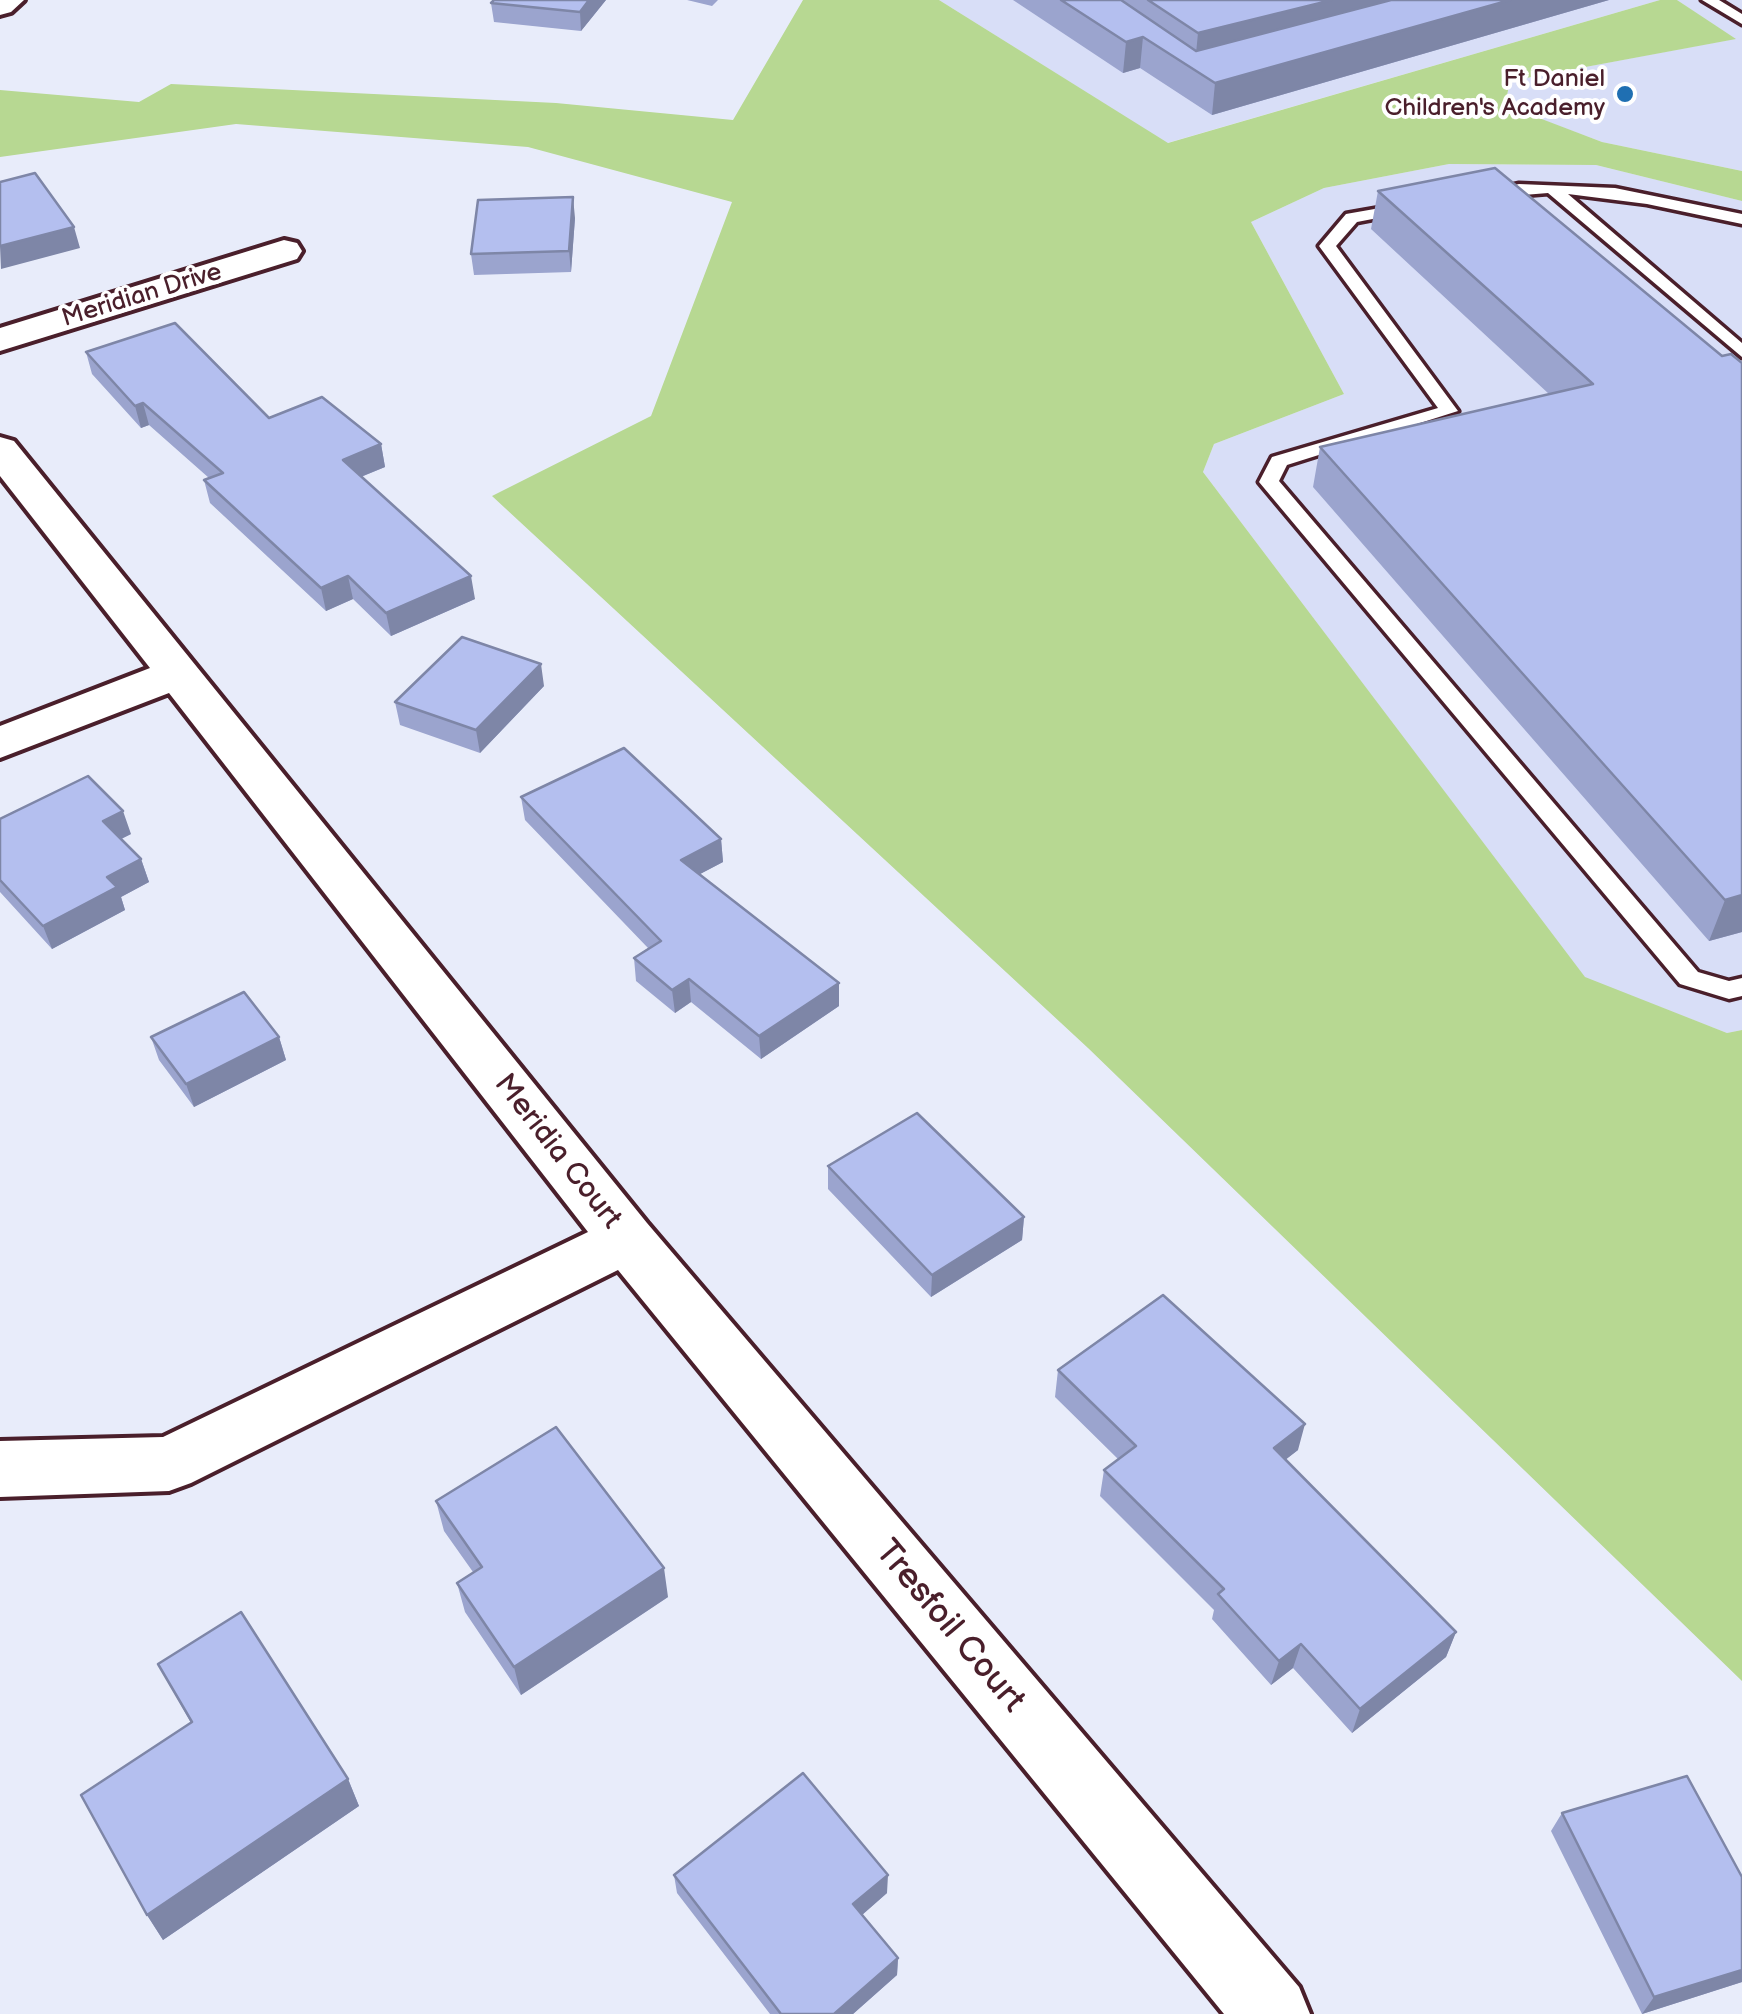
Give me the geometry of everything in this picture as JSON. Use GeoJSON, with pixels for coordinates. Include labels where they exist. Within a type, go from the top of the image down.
{"type":"FeatureCollection","features":[{"type":"Feature","properties":{"kind":"street"},"geometry":{"type":"LineString","coordinates":[[0,6],[8,0]]}},
{"type":"Feature","properties":{"kind":"street","name":"Meridian Drive"},"geometry":{"type":"LineString","coordinates":[[0,340],[284,251]]}},
{"type":"Feature","properties":{"kind":"street","name":"Meridia Court"},"geometry":{"type":"LineString","coordinates":[[0,449],[626,1239],[168,1464],[0,1468]]}},
{"type":"Feature","properties":{"kind":"street"},"geometry":{"type":"LineString","coordinates":[[0,743],[177,674]]}},
{"type":"Feature","properties":{"kind":"street","name":"Tresfoil Court"},"geometry":{"type":"LineString","coordinates":[[626,1239],[1272,2014]]}},
{"type":"Feature","properties":{"kind":"lane"},"geometry":{"type":"LineString","coordinates":[[1709,0],[1742,20]]}},
{"type":"Feature","properties":{"kind":"lane"},"geometry":{"type":"LineString","coordinates":[[1460,198],[1514,188],[1620,193],[1742,219]]}},
{"type":"Feature","properties":{"kind":"lane"},"geometry":{"type":"LineString","coordinates":[[1554,190],[1742,352]]}},
{"type":"Feature","properties":{"kind":"lane"},"geometry":{"type":"LineString","coordinates":[[1424,205],[1352,218],[1327,246],[1449,411],[1279,461],[1269,482],[1689,978],[1728,990],[1742,988]]}},
{"type":"Feature","properties":{"kind":"shaded area"},"geometry":{"type":"Polygon","coordinates":[[[939,0],[1660,0],[1167,143],[939,0]]]}},
{"type":"Feature","properties":{"kind":"shaded area","name":"Ft Daniel Children's Academy"},"geometry":{"type":"Polygon","coordinates":[[[1677,0],[1742,0],[1742,171],[1602,142],[1505,106],[1510,81],[1734,39],[1677,0]]]}},
{"type":"Feature","properties":{"kind":"shaded area"},"geometry":{"type":"Polygon","coordinates":[[[1449,164],[1596,165],[1742,201],[1742,1030],[1727,1033],[1585,978],[1203,472],[1214,444],[1344,394],[1251,222],[1324,188],[1449,164]]]}},
{"type":"Feature","properties":{"kind":"green space"},"geometry":{"type":"Polygon","coordinates":[[[803,0],[939,0],[1168,143],[1660,0],[1677,0],[1736,39],[1510,81],[1505,105],[1602,142],[1742,171],[1742,201],[1596,165],[1449,164],[1324,188],[1251,222],[1344,394],[1214,444],[1203,472],[1585,977],[1727,1033],[1742,1030],[1742,1681],[1088,1048],[492,496],[651,416],[732,202],[528,147],[236,124],[0,157],[0,90],[139,102],[171,84],[556,103],[733,120],[803,0]]]}},
{"type":"Feature","properties":{"kind":"building"},"geometry":{"type":"Polygon","coordinates":[[[589,0],[580,12],[491,3],[589,0]]]}},
{"type":"Feature","properties":{"kind":"building"},"geometry":{"type":"Polygon","coordinates":[[[1061,0],[1121,0],[1196,51],[1391,0],[1510,0],[1215,83],[1143,37],[1126,42],[1061,0]]]}},
{"type":"Feature","properties":{"kind":"building"},"geometry":{"type":"Polygon","coordinates":[[[1148,0],[1332,0],[1198,33],[1148,0]]]}},
{"type":"Feature","properties":{"kind":"building"},"geometry":{"type":"Polygon","coordinates":[[[1495,168],[1722,356],[1731,354],[1742,363],[1742,895],[1725,900],[1320,447],[1593,384],[1378,191],[1495,168]]]}},
{"type":"Feature","properties":{"kind":"building"},"geometry":{"type":"Polygon","coordinates":[[[35,173],[74,227],[0,246],[0,182],[35,173]]]}},
{"type":"Feature","properties":{"kind":"building"},"geometry":{"type":"Polygon","coordinates":[[[573,197],[569,251],[471,254],[478,200],[573,197]]]}},
{"type":"Feature","properties":{"kind":"building"},"geometry":{"type":"Polygon","coordinates":[[[175,323],[269,418],[322,397],[381,444],[343,460],[471,576],[386,613],[348,576],[321,588],[204,480],[223,473],[143,403],[135,406],[86,352],[175,323]]]}},
{"type":"Feature","properties":{"kind":"building"},"geometry":{"type":"Polygon","coordinates":[[[462,637],[541,664],[476,730],[395,702],[462,637]]]}},
{"type":"Feature","properties":{"kind":"building"},"geometry":{"type":"Polygon","coordinates":[[[624,748],[721,839],[681,860],[839,983],[759,1036],[689,979],[672,990],[634,958],[661,941],[521,797],[624,748]]]}},
{"type":"Feature","properties":{"kind":"building"},"geometry":{"type":"Polygon","coordinates":[[[88,776],[123,811],[103,821],[141,859],[107,877],[117,887],[43,926],[0,880],[0,819],[88,776]]]}},
{"type":"Feature","properties":{"kind":"building"},"geometry":{"type":"Polygon","coordinates":[[[244,992],[279,1037],[186,1084],[151,1037],[244,992]]]}},
{"type":"Feature","properties":{"kind":"building"},"geometry":{"type":"Polygon","coordinates":[[[917,1113],[1024,1217],[932,1275],[828,1166],[917,1113]]]}},
{"type":"Feature","properties":{"kind":"building"},"geometry":{"type":"Polygon","coordinates":[[[1163,1295],[1305,1424],[1274,1448],[1456,1632],[1360,1709],[1301,1644],[1279,1661],[1218,1594],[1224,1589],[1104,1470],[1136,1446],[1058,1370],[1163,1295]]]}},
{"type":"Feature","properties":{"kind":"building"},"geometry":{"type":"Polygon","coordinates":[[[556,1427],[664,1568],[514,1667],[457,1583],[482,1567],[436,1501],[556,1427]]]}},
{"type":"Feature","properties":{"kind":"building"},"geometry":{"type":"Polygon","coordinates":[[[241,1612],[348,1779],[147,1915],[81,1795],[192,1722],[158,1664],[241,1612]]]}},
{"type":"Feature","properties":{"kind":"building"},"geometry":{"type":"Polygon","coordinates":[[[803,1773],[888,1875],[853,1904],[898,1958],[834,2014],[781,2014],[674,1875],[803,1773]]]}},
{"type":"Feature","properties":{"kind":"building"},"geometry":{"type":"Polygon","coordinates":[[[1687,1776],[1742,1877],[1742,1970],[1654,1997],[1562,1813],[1687,1776]]]}},
{"type":"Feature","properties":{"kind":"place","name":"Ft Daniel Children's Academy"},"geometry":{"type":"Point","coordinates":[1625,94]}}]}
